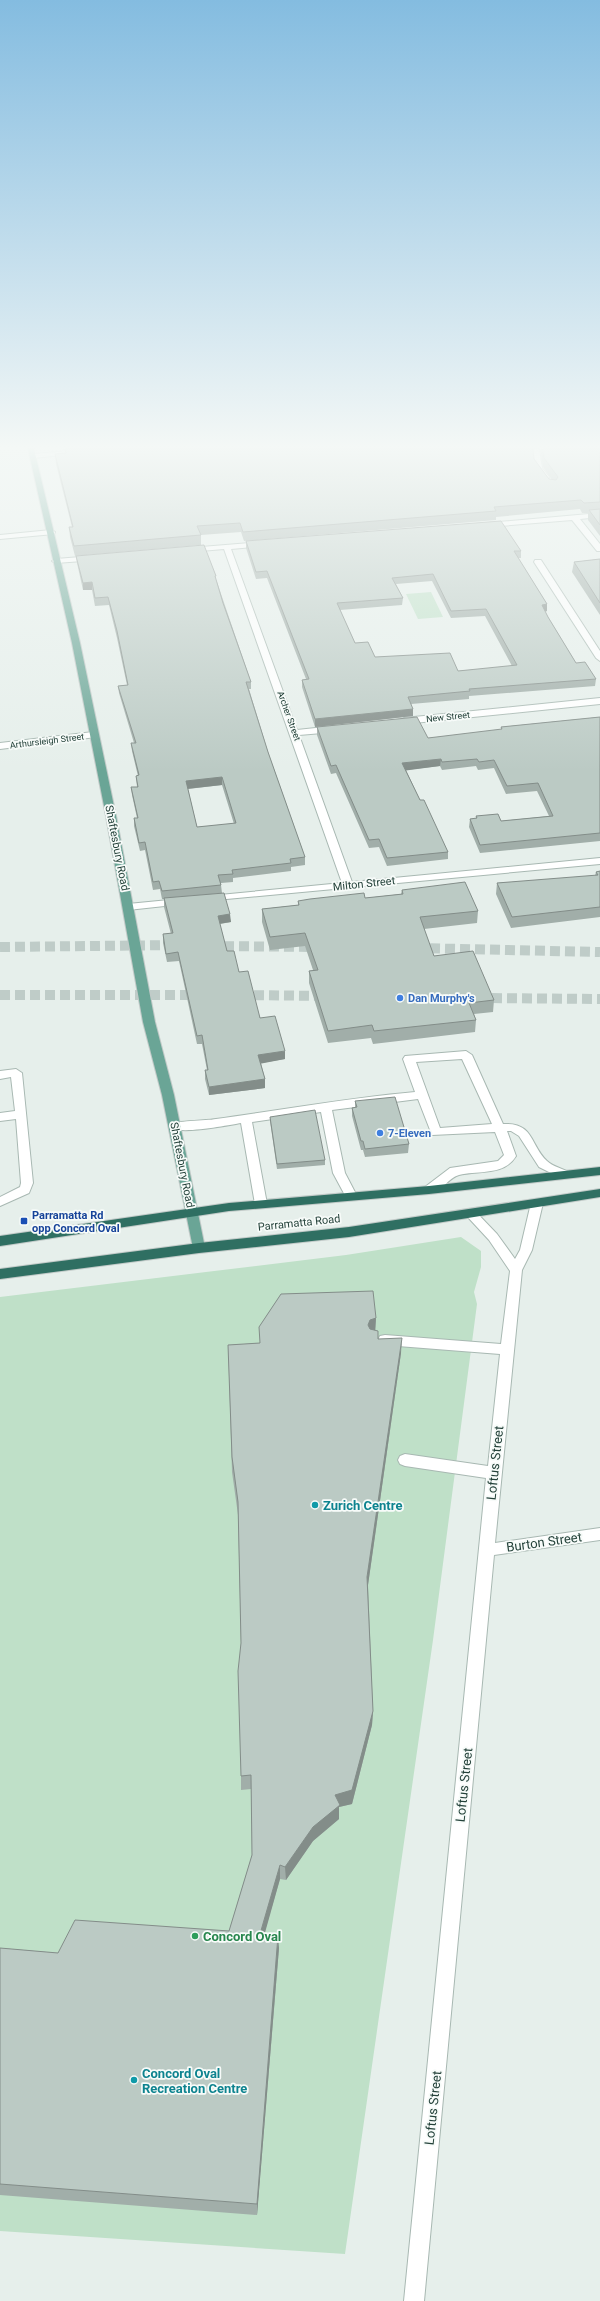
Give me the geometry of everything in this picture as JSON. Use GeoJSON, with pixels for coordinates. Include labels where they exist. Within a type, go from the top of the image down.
{"type":"FeatureCollection","features":[{"type":"Feature","properties":{"kind":"highway","name":"Parramatta Road"},"geometry":{"type":"LineString","coordinates":[[0,1241],[192,1212],[261,1204],[429,1190],[600,1171]]}},
{"type":"Feature","properties":{"kind":"highway","name":"Parramatta Road"},"geometry":{"type":"LineString","coordinates":[[0,1274],[199,1248],[349,1232],[600,1193]]}},
{"type":"Feature","properties":{"kind":"main road","name":"Shaftesbury Road"},"geometry":{"type":"LineString","coordinates":[[55,556],[75,639],[93,735],[111,816],[149,1022],[175,1126],[199,1248]]}},
{"type":"Feature","properties":{"kind":"street","name":"Archer Street"},"geometry":{"type":"LineString","coordinates":[[231,556],[348,885]]}},
{"type":"Feature","properties":{"kind":"street"},"geometry":{"type":"LineString","coordinates":[[56,561],[100,557]]}},
{"type":"Feature","properties":{"kind":"street"},"geometry":{"type":"LineString","coordinates":[[538,562],[600,658]]}},
{"type":"Feature","properties":{"kind":"street","name":"New Street"},"geometry":{"type":"LineString","coordinates":[[397,722],[600,701]]}},
{"type":"Feature","properties":{"kind":"street"},"geometry":{"type":"LineString","coordinates":[[295,733],[342,728]]}},
{"type":"Feature","properties":{"kind":"street","name":"Arthursleigh Street"},"geometry":{"type":"LineString","coordinates":[[0,746],[93,735]]}},
{"type":"Feature","properties":{"kind":"street","name":"Milton Street"},"geometry":{"type":"LineString","coordinates":[[128,907],[600,861]]}},
{"type":"Feature","properties":{"kind":"street"},"geometry":{"type":"LineString","coordinates":[[429,1190],[454,1171],[501,1165],[510,1156],[506,1141],[497,1126],[466,1054],[409,1059],[420,1095],[436,1132],[497,1126],[513,1127],[523,1133],[544,1164],[565,1175]]}},
{"type":"Feature","properties":{"kind":"street"},"geometry":{"type":"LineString","coordinates":[[0,1075],[16,1073],[27,1182],[25,1190],[0,1202]]}},
{"type":"Feature","properties":{"kind":"street"},"geometry":{"type":"LineString","coordinates":[[175,1126],[246,1119],[370,1100],[420,1095]]}},
{"type":"Feature","properties":{"kind":"street"},"geometry":{"type":"LineString","coordinates":[[326,1107],[339,1173],[351,1196]]}},
{"type":"Feature","properties":{"kind":"street"},"geometry":{"type":"LineString","coordinates":[[0,1117],[21,1114]]}},
{"type":"Feature","properties":{"kind":"street"},"geometry":{"type":"LineString","coordinates":[[246,1119],[261,1204]]}},
{"type":"Feature","properties":{"kind":"street","name":"Loftus Street"},"geometry":{"type":"LineString","coordinates":[[414,2301],[494,1473],[516,1270],[526,1250],[537,1203]]}},
{"type":"Feature","properties":{"kind":"street"},"geometry":{"type":"LineString","coordinates":[[470,1213],[493,1237],[516,1270]]}},
{"type":"Feature","properties":{"kind":"street"},"geometry":{"type":"LineString","coordinates":[[376,1340],[415,1341],[508,1350]]}},
{"type":"Feature","properties":{"kind":"street"},"geometry":{"type":"LineString","coordinates":[[405,1460],[494,1473]]}},
{"type":"Feature","properties":{"kind":"street","name":"Burton Street"},"geometry":{"type":"LineString","coordinates":[[487,1550],[600,1534]]}},
{"type":"Feature","properties":{"kind":"green space"},"geometry":{"type":"Polygon","coordinates":[[[431,592],[443,617],[418,619],[406,594],[431,592]]]}},
{"type":"Feature","properties":{"kind":"green space","name":"Concord Oval"},"geometry":{"type":"Polygon","coordinates":[[[461,1237],[481,1251],[481,1267],[474,1292],[477,1304],[433,1640],[345,2254],[0,2231],[0,1297],[346,1255],[461,1237]]]}},
{"type":"Feature","properties":{"kind":"building"},"geometry":{"type":"Polygon","coordinates":[[[76,556],[208,556],[251,682],[246,682],[268,752],[305,857],[290,859],[291,863],[232,870],[233,874],[218,875],[221,885],[162,891],[159,881],[153,882],[145,842],[139,843],[134,818],[138,818],[131,787],[138,787],[136,776],[139,775],[131,743],[136,743],[118,686],[128,685],[117,631],[108,597],[95,598],[92,582],[83,583],[76,556]],[[222,777],[186,781],[197,827],[236,823],[222,777]]]}},
{"type":"Feature","properties":{"kind":"building"},"geometry":{"type":"Polygon","coordinates":[[[251,556],[517,556],[547,604],[542,605],[576,663],[585,662],[596,679],[469,689],[470,691],[408,697],[413,709],[315,719],[302,680],[309,679],[267,571],[256,572],[251,556]],[[433,574],[392,578],[403,598],[337,603],[355,643],[368,642],[375,657],[450,653],[458,671],[517,665],[486,609],[451,611],[433,574]]]}},
{"type":"Feature","properties":{"kind":"building"},"geometry":{"type":"Polygon","coordinates":[[[600,559],[600,603],[574,562],[600,559]]]}},
{"type":"Feature","properties":{"kind":"building"},"geometry":{"type":"Polygon","coordinates":[[[417,717],[428,738],[502,729],[501,727],[600,717],[600,833],[480,845],[470,819],[477,818],[476,816],[498,814],[501,821],[553,816],[538,783],[507,786],[494,760],[479,762],[477,759],[442,762],[441,759],[402,763],[420,800],[424,800],[448,852],[387,858],[379,839],[369,840],[336,765],[331,766],[317,727],[417,717]]]}},
{"type":"Feature","properties":{"kind":"building"},"geometry":{"type":"Polygon","coordinates":[[[600,871],[600,907],[512,917],[497,883],[598,875],[596,872],[600,871]]]}},
{"type":"Feature","properties":{"kind":"building"},"geometry":{"type":"Polygon","coordinates":[[[465,882],[478,911],[420,917],[434,956],[473,951],[494,1000],[469,1003],[476,1020],[374,1031],[372,1025],[328,1031],[309,971],[318,970],[305,933],[270,937],[262,909],[299,905],[298,901],[310,899],[364,893],[365,898],[403,894],[402,890],[465,882]]]}},
{"type":"Feature","properties":{"kind":"building"},"geometry":{"type":"Polygon","coordinates":[[[224,893],[230,914],[218,916],[227,951],[234,951],[239,972],[248,971],[260,1018],[275,1016],[285,1051],[258,1055],[265,1079],[209,1087],[205,1070],[208,1070],[202,1035],[197,1036],[178,952],[166,954],[163,934],[173,933],[164,898],[224,893]]]}},
{"type":"Feature","properties":{"kind":"building","name":"7-Eleven"},"geometry":{"type":"Polygon","coordinates":[[[395,1097],[409,1144],[365,1149],[363,1141],[361,1141],[352,1108],[357,1107],[355,1101],[395,1097]]]}},
{"type":"Feature","properties":{"kind":"building"},"geometry":{"type":"Polygon","coordinates":[[[315,1110],[325,1160],[277,1164],[270,1117],[315,1110]]]}},
{"type":"Feature","properties":{"kind":"building"},"geometry":{"type":"Polygon","coordinates":[[[373,1291],[376,1318],[370,1320],[368,1325],[370,1329],[378,1331],[378,1339],[402,1338],[367,1577],[373,1711],[352,1790],[335,1795],[340,1805],[313,1827],[285,1867],[280,1865],[260,1934],[278,1935],[257,2204],[0,2184],[0,1948],[58,1953],[75,1920],[229,1931],[252,1855],[251,1775],[241,1776],[238,1671],[241,1643],[238,1502],[232,1457],[228,1345],[260,1343],[259,1327],[281,1294],[373,1291]]]}},
{"type":"Feature","properties":{"kind":"tunnel"},"geometry":{"type":"LineString","coordinates":[[0,947],[179,945]]}},
{"type":"Feature","properties":{"kind":"tunnel"},"geometry":{"type":"LineString","coordinates":[[209,946],[321,947]]}},
{"type":"Feature","properties":{"kind":"tunnel"},"geometry":{"type":"LineString","coordinates":[[415,948],[600,952]]}},
{"type":"Feature","properties":{"kind":"tunnel"},"geometry":{"type":"LineString","coordinates":[[0,995],[203,995]]}},
{"type":"Feature","properties":{"kind":"tunnel"},"geometry":{"type":"LineString","coordinates":[[239,995],[329,996]]}},
{"type":"Feature","properties":{"kind":"tunnel"},"geometry":{"type":"LineString","coordinates":[[477,998],[600,999]]}},
{"type":"Feature","properties":{"kind":"place","name":"Dan Murphy's"},"geometry":{"type":"Point","coordinates":[400,998]}},
{"type":"Feature","properties":{"kind":"place","name":"7-Eleven"},"geometry":{"type":"Point","coordinates":[380,1133]}},
{"type":"Feature","properties":{"kind":"place","name":"Parramatta Rd opp Concord Oval"},"geometry":{"type":"Point","coordinates":[24,1221]}},
{"type":"Feature","properties":{"kind":"place","name":"Zurich Centre"},"geometry":{"type":"Point","coordinates":[315,1505]}},
{"type":"Feature","properties":{"kind":"place","name":"Concord Oval"},"geometry":{"type":"Point","coordinates":[195,1936]}},
{"type":"Feature","properties":{"kind":"place","name":"Concord Oval Recreation Centre"},"geometry":{"type":"Point","coordinates":[134,2080]}}]}
